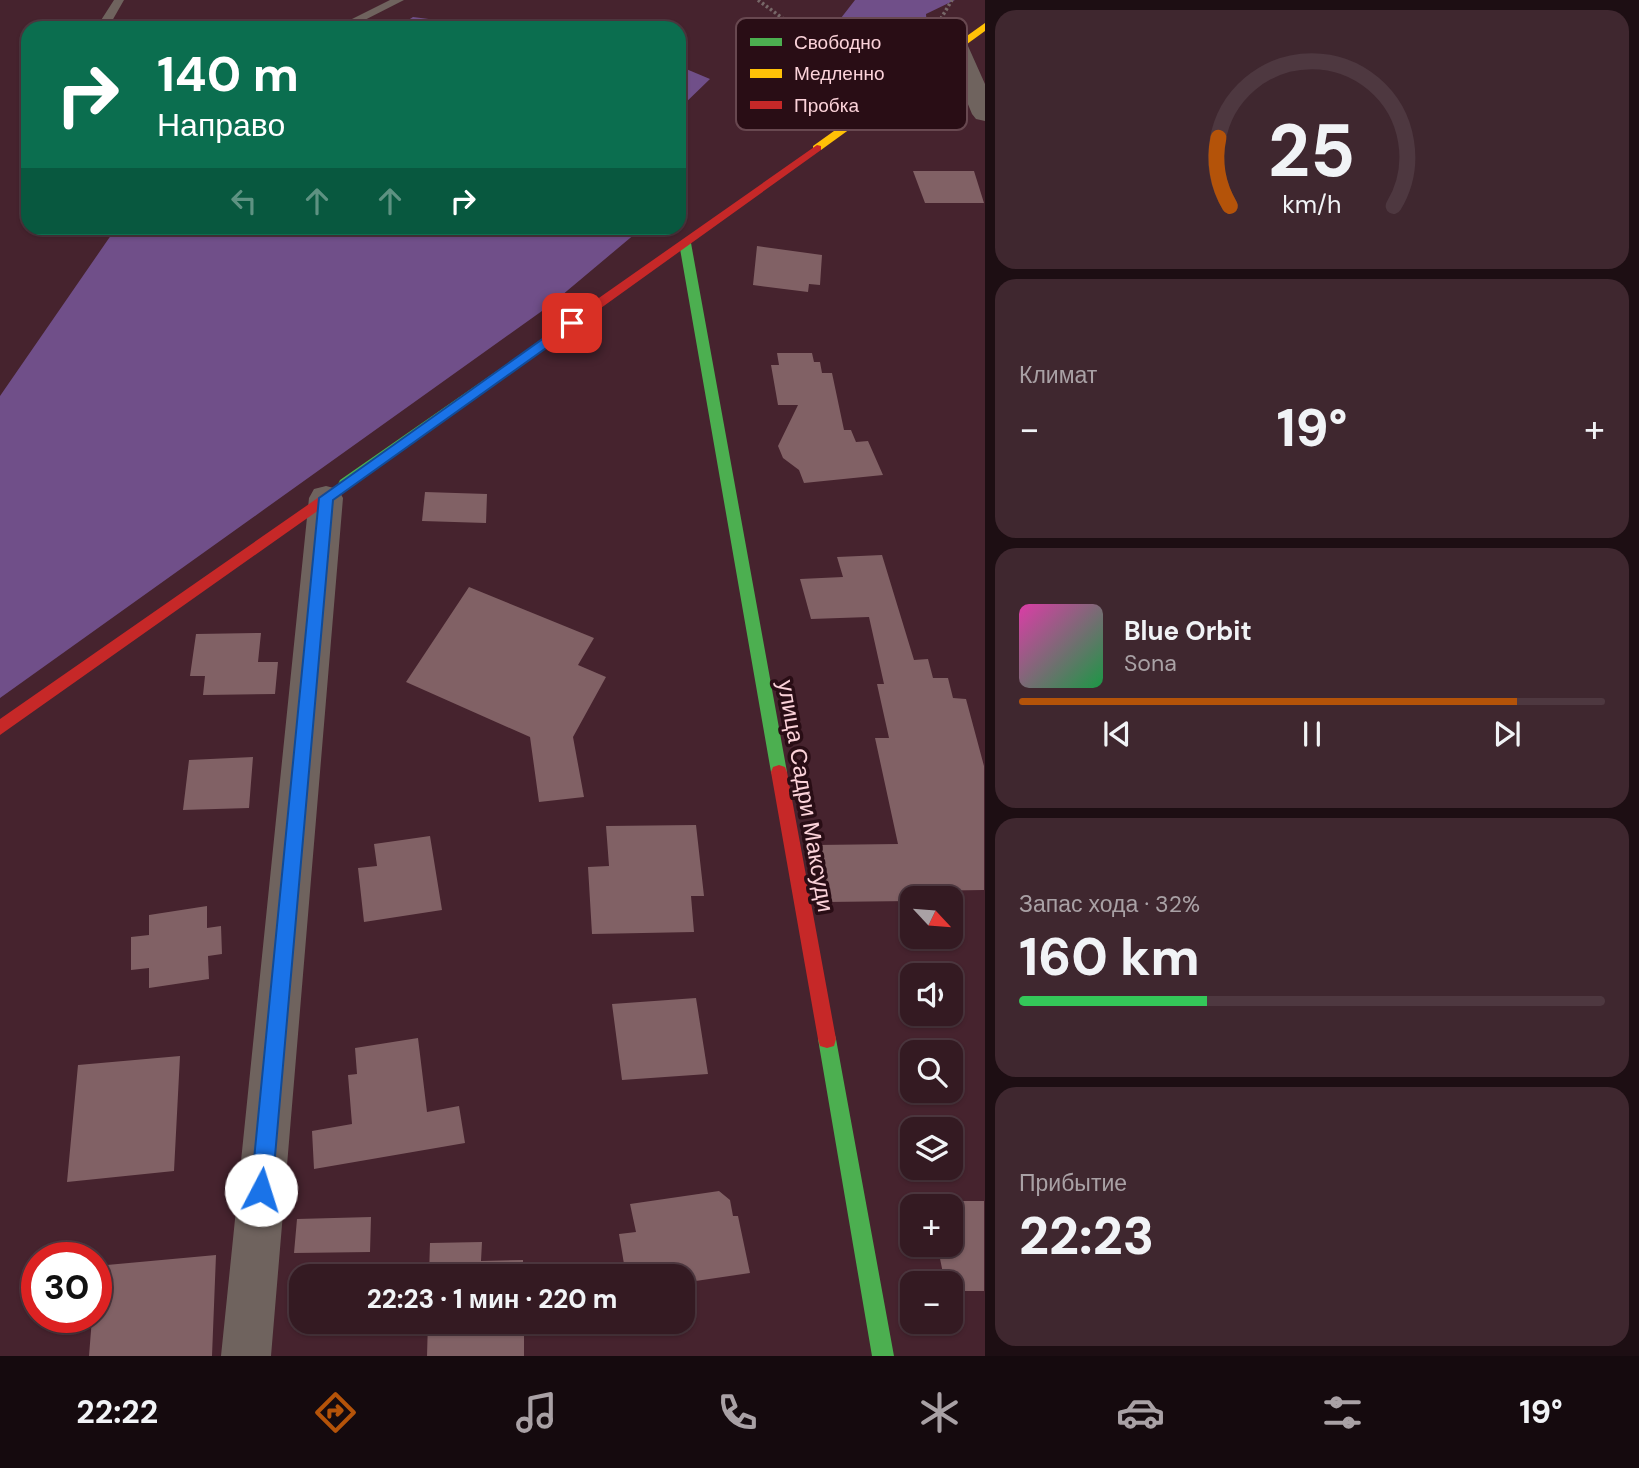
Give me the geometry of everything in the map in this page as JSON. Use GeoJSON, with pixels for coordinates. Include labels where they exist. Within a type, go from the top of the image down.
{"type":"FeatureCollection","features":[{"type":"Feature","properties":{"kind":"street"},"geometry":{"type":"LineString","coordinates":[[967,38],[985,26]]}},
{"type":"Feature","properties":{"kind":"street"},"geometry":{"type":"LineString","coordinates":[[967,72],[985,114]]}},
{"type":"Feature","properties":{"kind":"street"},"geometry":{"type":"LineString","coordinates":[[0,728],[840,130]]}},
{"type":"Feature","properties":{"kind":"street","name":"улица Садри Максуди"},"geometry":{"type":"LineString","coordinates":[[685,243],[883,1356]]}},
{"type":"Feature","properties":{"kind":"street"},"geometry":{"type":"LineString","coordinates":[[246,1356],[326,498]]}},
{"type":"Feature","properties":{"kind":"lane"},"geometry":{"type":"LineString","coordinates":[[106,21],[119,0]]}},
{"type":"Feature","properties":{"kind":"lane"},"geometry":{"type":"LineString","coordinates":[[355,21],[399,0]]}},
{"type":"Feature","properties":{"kind":"path"},"geometry":{"type":"LineString","coordinates":[[758,0],[782,18]]}},
{"type":"Feature","properties":{"kind":"shaded area"},"geometry":{"type":"Polygon","coordinates":[[[855,0],[955,0],[926,14],[926,18],[841,18],[855,0]]]}},
{"type":"Feature","properties":{"kind":"shaded area"},"geometry":{"type":"Polygon","coordinates":[[[413,17],[444,21],[407,21],[413,17]]]}},
{"type":"Feature","properties":{"kind":"shaded area"},"geometry":{"type":"Polygon","coordinates":[[[686,69],[710,79],[686,102],[686,69]]]}},
{"type":"Feature","properties":{"kind":"shaded area"},"geometry":{"type":"Polygon","coordinates":[[[111,235],[634,235],[549,306],[0,698],[0,396],[111,235]]]}},
{"type":"Feature","properties":{"kind":"building"},"geometry":{"type":"Polygon","coordinates":[[[913,171],[974,171],[984,203],[925,203],[913,171]]]}},
{"type":"Feature","properties":{"kind":"building"},"geometry":{"type":"Polygon","coordinates":[[[757,246],[822,255],[820,285],[809,284],[808,292],[753,285],[757,246]]]}},
{"type":"Feature","properties":{"kind":"building"},"geometry":{"type":"Polygon","coordinates":[[[777,353],[812,353],[814,362],[820,362],[822,373],[832,373],[844,430],[851,430],[856,442],[868,441],[883,475],[804,483],[799,470],[783,458],[778,446],[798,405],[778,405],[771,365],[779,365],[777,353]]]}},
{"type":"Feature","properties":{"kind":"building"},"geometry":{"type":"Polygon","coordinates":[[[425,492],[487,494],[486,523],[422,521],[425,492]]]}},
{"type":"Feature","properties":{"kind":"building"},"geometry":{"type":"Polygon","coordinates":[[[882,555],[914,660],[928,659],[933,678],[948,678],[953,698],[966,699],[984,766],[984,890],[963,890],[963,886],[900,886],[900,901],[826,902],[816,845],[898,844],[875,738],[889,738],[877,684],[884,684],[869,617],[811,619],[800,579],[843,577],[837,557],[882,555]]]}},
{"type":"Feature","properties":{"kind":"building"},"geometry":{"type":"Polygon","coordinates":[[[469,587],[594,638],[578,665],[606,677],[573,737],[584,797],[539,802],[530,737],[406,682],[469,587]]]}},
{"type":"Feature","properties":{"kind":"building"},"geometry":{"type":"Polygon","coordinates":[[[261,633],[258,662],[278,662],[275,694],[203,695],[205,676],[190,676],[196,634],[261,633]]]}},
{"type":"Feature","properties":{"kind":"building"},"geometry":{"type":"Polygon","coordinates":[[[253,757],[249,808],[183,810],[189,760],[253,757]]]}},
{"type":"Feature","properties":{"kind":"building"},"geometry":{"type":"Polygon","coordinates":[[[696,825],[704,896],[691,896],[694,932],[592,934],[588,867],[609,866],[606,826],[696,825]]]}},
{"type":"Feature","properties":{"kind":"building"},"geometry":{"type":"Polygon","coordinates":[[[430,836],[442,910],[364,922],[358,868],[377,866],[374,844],[430,836]]]}},
{"type":"Feature","properties":{"kind":"building"},"geometry":{"type":"Polygon","coordinates":[[[207,906],[207,928],[221,926],[222,954],[208,956],[209,979],[149,988],[149,968],[131,970],[131,937],[149,935],[149,915],[207,906]]]}},
{"type":"Feature","properties":{"kind":"building"},"geometry":{"type":"Polygon","coordinates":[[[696,998],[708,1074],[622,1080],[612,1004],[696,998]]]}},
{"type":"Feature","properties":{"kind":"building"},"geometry":{"type":"Polygon","coordinates":[[[418,1038],[427,1112],[459,1106],[465,1143],[314,1169],[312,1131],[352,1124],[348,1075],[357,1074],[355,1048],[418,1038]]]}},
{"type":"Feature","properties":{"kind":"building"},"geometry":{"type":"Polygon","coordinates":[[[180,1056],[174,1171],[67,1182],[78,1065],[180,1056]]]}},
{"type":"Feature","properties":{"kind":"building"},"geometry":{"type":"Polygon","coordinates":[[[719,1191],[730,1200],[733,1216],[738,1216],[750,1273],[695,1281],[695,1264],[624,1264],[619,1234],[636,1232],[630,1204],[719,1191]]]}},
{"type":"Feature","properties":{"kind":"building"},"geometry":{"type":"Polygon","coordinates":[[[963,1201],[984,1201],[984,1291],[963,1291],[963,1271],[943,1271],[940,1257],[963,1257],[963,1201]]]}},
{"type":"Feature","properties":{"kind":"building"},"geometry":{"type":"Polygon","coordinates":[[[371,1217],[370,1252],[294,1253],[297,1219],[371,1217]]]}},
{"type":"Feature","properties":{"kind":"building"},"geometry":{"type":"Polygon","coordinates":[[[482,1242],[481,1261],[523,1260],[523,1264],[429,1264],[430,1243],[482,1242]]]}},
{"type":"Feature","properties":{"kind":"building"},"geometry":{"type":"Polygon","coordinates":[[[216,1255],[212,1356],[89,1356],[91,1333],[112,1333],[112,1265],[216,1255]]]}},
{"type":"Feature","properties":{"kind":"building"},"geometry":{"type":"Polygon","coordinates":[[[428,1334],[524,1334],[524,1356],[427,1356],[428,1334]]]}},
{"type":"Feature","properties":{"kind":"traffic: fast"},"geometry":{"type":"LineString","coordinates":[[685,243],[779,772]]}},
{"type":"Feature","properties":{"kind":"traffic: fast"},"geometry":{"type":"LineString","coordinates":[[345,484],[590,310]]}},
{"type":"Feature","properties":{"kind":"traffic: fast"},"geometry":{"type":"LineString","coordinates":[[827,1039],[883,1356]]}},
{"type":"Feature","properties":{"kind":"traffic: slow"},"geometry":{"type":"LineString","coordinates":[[967,39],[985,26]]}},
{"type":"Feature","properties":{"kind":"traffic: slow"},"geometry":{"type":"LineString","coordinates":[[817,148],[842,130]]}},
{"type":"Feature","properties":{"kind":"traffic: jam"},"geometry":{"type":"LineString","coordinates":[[590,310],[817,148]]}},
{"type":"Feature","properties":{"kind":"traffic: jam"},"geometry":{"type":"LineString","coordinates":[[0,728],[345,484]]}},
{"type":"Feature","properties":{"kind":"traffic: jam"},"geometry":{"type":"LineString","coordinates":[[779,772],[827,1039]]}},
{"type":"Feature","properties":{"kind":"route"},"geometry":{"type":"LineString","coordinates":[[261,1190],[326,498],[572,323]]}}]}
